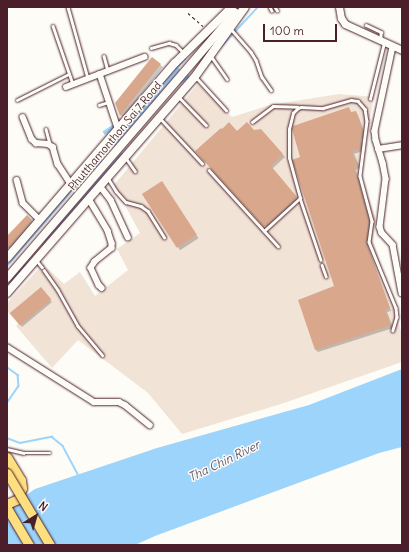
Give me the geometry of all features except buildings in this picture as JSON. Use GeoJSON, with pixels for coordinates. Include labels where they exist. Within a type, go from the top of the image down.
{"type":"FeatureCollection","features":[{"type":"Feature","properties":{"kind":"main road"},"geometry":{"type":"LineString","coordinates":[[7,258],[175,63],[232,7]]}},
{"type":"Feature","properties":{"kind":"main road","name":"Phutthamonthon Sai 7 Road"},"geometry":{"type":"LineString","coordinates":[[7,278],[240,7]]}},
{"type":"Feature","properties":{"kind":"main road"},"geometry":{"type":"LineString","coordinates":[[7,294],[195,78],[245,7]]}},
{"type":"Feature","properties":{"kind":"main road"},"geometry":{"type":"LineString","coordinates":[[175,63],[195,78]]}},
{"type":"Feature","properties":{"kind":"main road"},"geometry":{"type":"LineString","coordinates":[[100,151],[118,166]]}},
{"type":"Feature","properties":{"kind":"main road"},"geometry":{"type":"LineString","coordinates":[[32,250],[38,258]]}},
{"type":"Feature","properties":{"kind":"main road"},"geometry":{"type":"LineString","coordinates":[[7,457],[21,480],[22,488],[18,499],[7,504]]}},
{"type":"Feature","properties":{"kind":"main road"},"geometry":{"type":"LineString","coordinates":[[7,473],[50,545]]}},
{"type":"Feature","properties":{"kind":"main road"},"geometry":{"type":"LineString","coordinates":[[7,508],[30,545]]}},
{"type":"Feature","properties":{"kind":"street"},"geometry":{"type":"LineString","coordinates":[[339,7],[341,18],[345,24],[402,50]]}},
{"type":"Feature","properties":{"kind":"street"},"geometry":{"type":"LineString","coordinates":[[393,47],[376,122],[376,140],[386,179],[380,227],[382,233],[393,245],[402,294]]}},
{"type":"Feature","properties":{"kind":"street"},"geometry":{"type":"LineString","coordinates":[[66,87],[144,57]]}},
{"type":"Feature","properties":{"kind":"street"},"geometry":{"type":"LineString","coordinates":[[100,74],[118,128]]}},
{"type":"Feature","properties":{"kind":"street"},"geometry":{"type":"LineString","coordinates":[[23,117],[32,139],[42,144],[50,145],[55,152],[58,164],[71,184]]}},
{"type":"Feature","properties":{"kind":"street"},"geometry":{"type":"LineString","coordinates":[[378,149],[402,145]]}},
{"type":"Feature","properties":{"kind":"street"},"geometry":{"type":"LineString","coordinates":[[17,180],[23,203],[40,220]]}},
{"type":"Feature","properties":{"kind":"street"},"geometry":{"type":"LineString","coordinates":[[100,186],[112,200],[128,237]]}},
{"type":"Feature","properties":{"kind":"street"},"geometry":{"type":"LineString","coordinates":[[89,200],[108,231],[112,243],[112,248],[95,262],[91,268],[102,288]]}},
{"type":"Feature","properties":{"kind":"street"},"geometry":{"type":"LineString","coordinates":[[7,348],[94,402],[119,402],[125,405],[150,426]]}},
{"type":"Feature","properties":{"kind":"lane"},"geometry":{"type":"LineString","coordinates":[[68,7],[88,79]]}},
{"type":"Feature","properties":{"kind":"lane"},"geometry":{"type":"LineString","coordinates":[[270,7],[272,11]]}},
{"type":"Feature","properties":{"kind":"lane"},"geometry":{"type":"LineString","coordinates":[[366,25],[381,32],[382,42],[370,99]]}},
{"type":"Feature","properties":{"kind":"lane"},"geometry":{"type":"LineString","coordinates":[[53,26],[69,74],[74,84]]}},
{"type":"Feature","properties":{"kind":"lane"},"geometry":{"type":"LineString","coordinates":[[230,28],[251,52],[256,60],[262,77],[272,90]]}},
{"type":"Feature","properties":{"kind":"lane"},"geometry":{"type":"LineString","coordinates":[[151,48],[169,43],[176,45],[184,53]]}},
{"type":"Feature","properties":{"kind":"lane"},"geometry":{"type":"LineString","coordinates":[[104,56],[108,71]]}},
{"type":"Feature","properties":{"kind":"lane"},"geometry":{"type":"LineString","coordinates":[[211,56],[227,79]]}},
{"type":"Feature","properties":{"kind":"lane"},"geometry":{"type":"LineString","coordinates":[[17,100],[69,74]]}},
{"type":"Feature","properties":{"kind":"lane"},"geometry":{"type":"LineString","coordinates":[[195,78],[226,110]]}},
{"type":"Feature","properties":{"kind":"lane"},"geometry":{"type":"LineString","coordinates":[[179,96],[206,125]]}},
{"type":"Feature","properties":{"kind":"lane"},"geometry":{"type":"LineString","coordinates":[[252,122],[273,106],[323,108],[351,100],[358,101],[366,109],[366,135],[360,176],[372,221],[369,242],[370,248],[396,308],[397,317],[393,330]]}},
{"type":"Feature","properties":{"kind":"lane"},"geometry":{"type":"LineString","coordinates":[[99,105],[109,102]]}},
{"type":"Feature","properties":{"kind":"lane"},"geometry":{"type":"LineString","coordinates":[[298,108],[290,121],[289,158],[320,260]]}},
{"type":"Feature","properties":{"kind":"lane"},"geometry":{"type":"LineString","coordinates":[[160,118],[202,163]]}},
{"type":"Feature","properties":{"kind":"lane"},"geometry":{"type":"LineString","coordinates":[[46,129],[50,145]]}},
{"type":"Feature","properties":{"kind":"lane"},"geometry":{"type":"LineString","coordinates":[[125,158],[135,171]]}},
{"type":"Feature","properties":{"kind":"lane"},"geometry":{"type":"LineString","coordinates":[[209,170],[278,246]]}},
{"type":"Feature","properties":{"kind":"lane"},"geometry":{"type":"LineString","coordinates":[[108,178],[116,191],[126,202],[144,208],[164,237]]}},
{"type":"Feature","properties":{"kind":"lane"},"geometry":{"type":"LineString","coordinates":[[264,231],[300,198]]}},
{"type":"Feature","properties":{"kind":"lane"},"geometry":{"type":"LineString","coordinates":[[38,258],[43,269],[58,290],[78,326],[102,355]]}},
{"type":"Feature","properties":{"kind":"lane"},"geometry":{"type":"LineString","coordinates":[[322,265],[326,276]]}},
{"type":"Feature","properties":{"kind":"lane"},"geometry":{"type":"LineString","coordinates":[[7,449],[24,453],[50,453]]}},
{"type":"Feature","properties":{"kind":"path"},"geometry":{"type":"LineString","coordinates":[[188,13],[208,30]]}},
{"type":"Feature","properties":{"kind":"shaded area"},"geometry":{"type":"Polygon","coordinates":[[[198,84],[232,117],[270,105],[339,94],[374,97],[360,172],[375,217],[373,240],[402,334],[402,362],[281,404],[182,434],[148,393],[78,340],[52,368],[16,326],[19,323],[7,311],[7,303],[43,264],[64,284],[80,272],[95,296],[128,270],[117,249],[140,233],[114,185],[198,84]]]}},
{"type":"Feature","properties":{"kind":"water"},"geometry":{"type":"Polygon","coordinates":[[[177,67],[180,69],[179,71],[114,147],[109,143],[177,67]]]}},
{"type":"Feature","properties":{"kind":"water"},"geometry":{"type":"Polygon","coordinates":[[[188,74],[190,77],[105,135],[103,132],[188,74]]]}},
{"type":"Feature","properties":{"kind":"water"},"geometry":{"type":"Polygon","coordinates":[[[98,157],[102,161],[68,195],[64,191],[98,157]]]}},
{"type":"Feature","properties":{"kind":"water","name":"Tha Chin River"},"geometry":{"type":"Polygon","coordinates":[[[402,369],[402,447],[379,453],[155,536],[135,545],[7,545],[7,508],[35,489],[157,448],[309,405],[402,369]]]}},
{"type":"Feature","properties":{"kind":"waterway"},"geometry":{"type":"LineString","coordinates":[[220,48],[258,7]]}},
{"type":"Feature","properties":{"kind":"waterway"},"geometry":{"type":"LineString","coordinates":[[177,68],[185,59]]}},
{"type":"Feature","properties":{"kind":"waterway"},"geometry":{"type":"LineString","coordinates":[[99,159],[112,144]]}},
{"type":"Feature","properties":{"kind":"waterway"},"geometry":{"type":"LineString","coordinates":[[42,244],[122,154]]}},
{"type":"Feature","properties":{"kind":"waterway"},"geometry":{"type":"LineString","coordinates":[[7,266],[69,194]]}},
{"type":"Feature","properties":{"kind":"waterway"},"geometry":{"type":"LineString","coordinates":[[7,285],[27,262]]}},
{"type":"Feature","properties":{"kind":"waterway"},"geometry":{"type":"LineString","coordinates":[[7,367],[18,375],[19,386],[7,404]]}},
{"type":"Feature","properties":{"kind":"waterway"},"geometry":{"type":"LineString","coordinates":[[7,438],[20,443],[52,437],[63,446],[79,476]]}}]}
